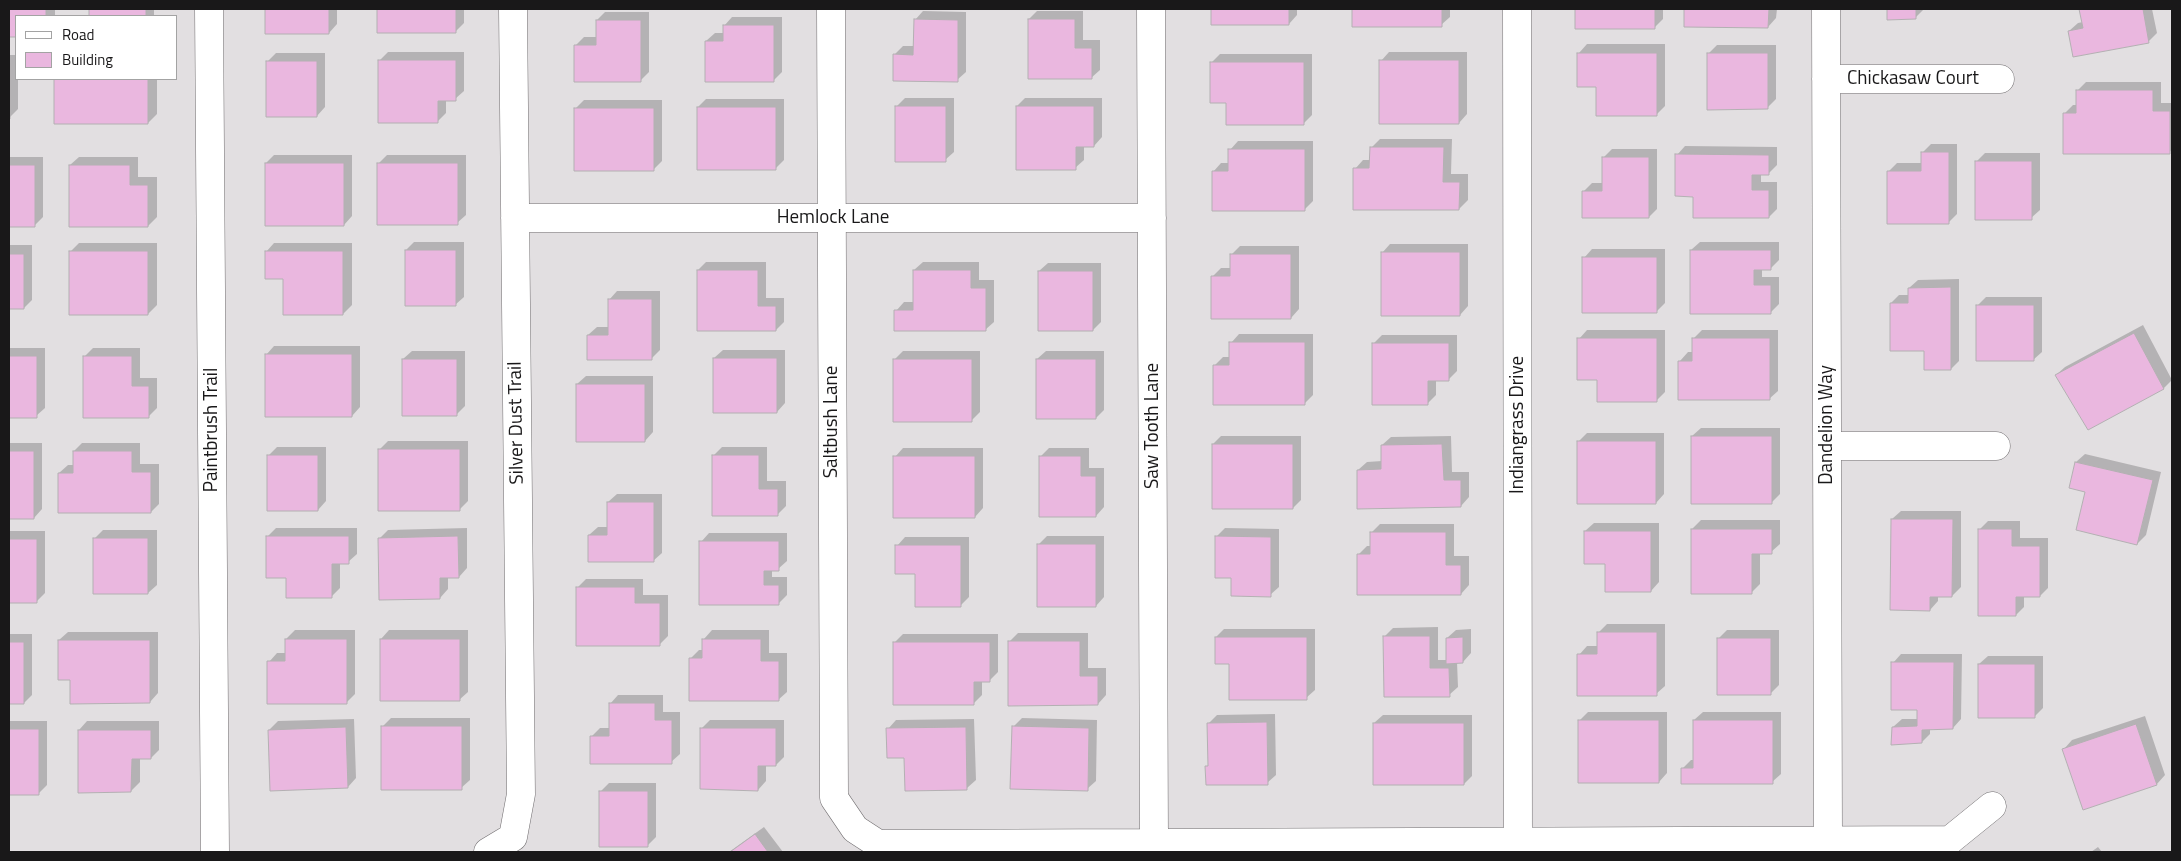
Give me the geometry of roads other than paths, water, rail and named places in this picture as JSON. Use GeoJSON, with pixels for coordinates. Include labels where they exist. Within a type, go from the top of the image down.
{"type":"FeatureCollection","features":[{"type":"Feature","properties":{"kind":"street","name":"Paintbrush Trail"},"geometry":{"type":"LineString","coordinates":[[209,9],[215,852]]}},
{"type":"Feature","properties":{"kind":"street","name":"Silver Dust Trail"},"geometry":{"type":"LineString","coordinates":[[488,852],[514,836],[521,794],[513,9]]}},
{"type":"Feature","properties":{"kind":"street","name":"Saltbush Lane"},"geometry":{"type":"LineString","coordinates":[[831,9],[834,798],[855,829],[878,844],[1154,843]]}},
{"type":"Feature","properties":{"kind":"street","name":"Saw Tooth Lane"},"geometry":{"type":"LineString","coordinates":[[1151,9],[1154,843]]}},
{"type":"Feature","properties":{"kind":"street","name":"Indiangrass Drive"},"geometry":{"type":"LineString","coordinates":[[1517,9],[1518,849]]}},
{"type":"Feature","properties":{"kind":"street","name":"Dandelion Way"},"geometry":{"type":"LineString","coordinates":[[1826,9],[1828,841]]}},
{"type":"Feature","properties":{"kind":"street","name":"Chickasaw Court"},"geometry":{"type":"LineString","coordinates":[[1826,79],[2000,79]]}},
{"type":"Feature","properties":{"kind":"street","name":"Hemlock Lane"},"geometry":{"type":"LineString","coordinates":[[515,218],[1152,218]]}},
{"type":"Feature","properties":{"kind":"street"},"geometry":{"type":"LineString","coordinates":[[1827,446],[1996,446]]}},
{"type":"Feature","properties":{"kind":"street"},"geometry":{"type":"LineString","coordinates":[[1154,843],[1518,849],[1828,841],[1950,840],[1992,806]]}}]}
